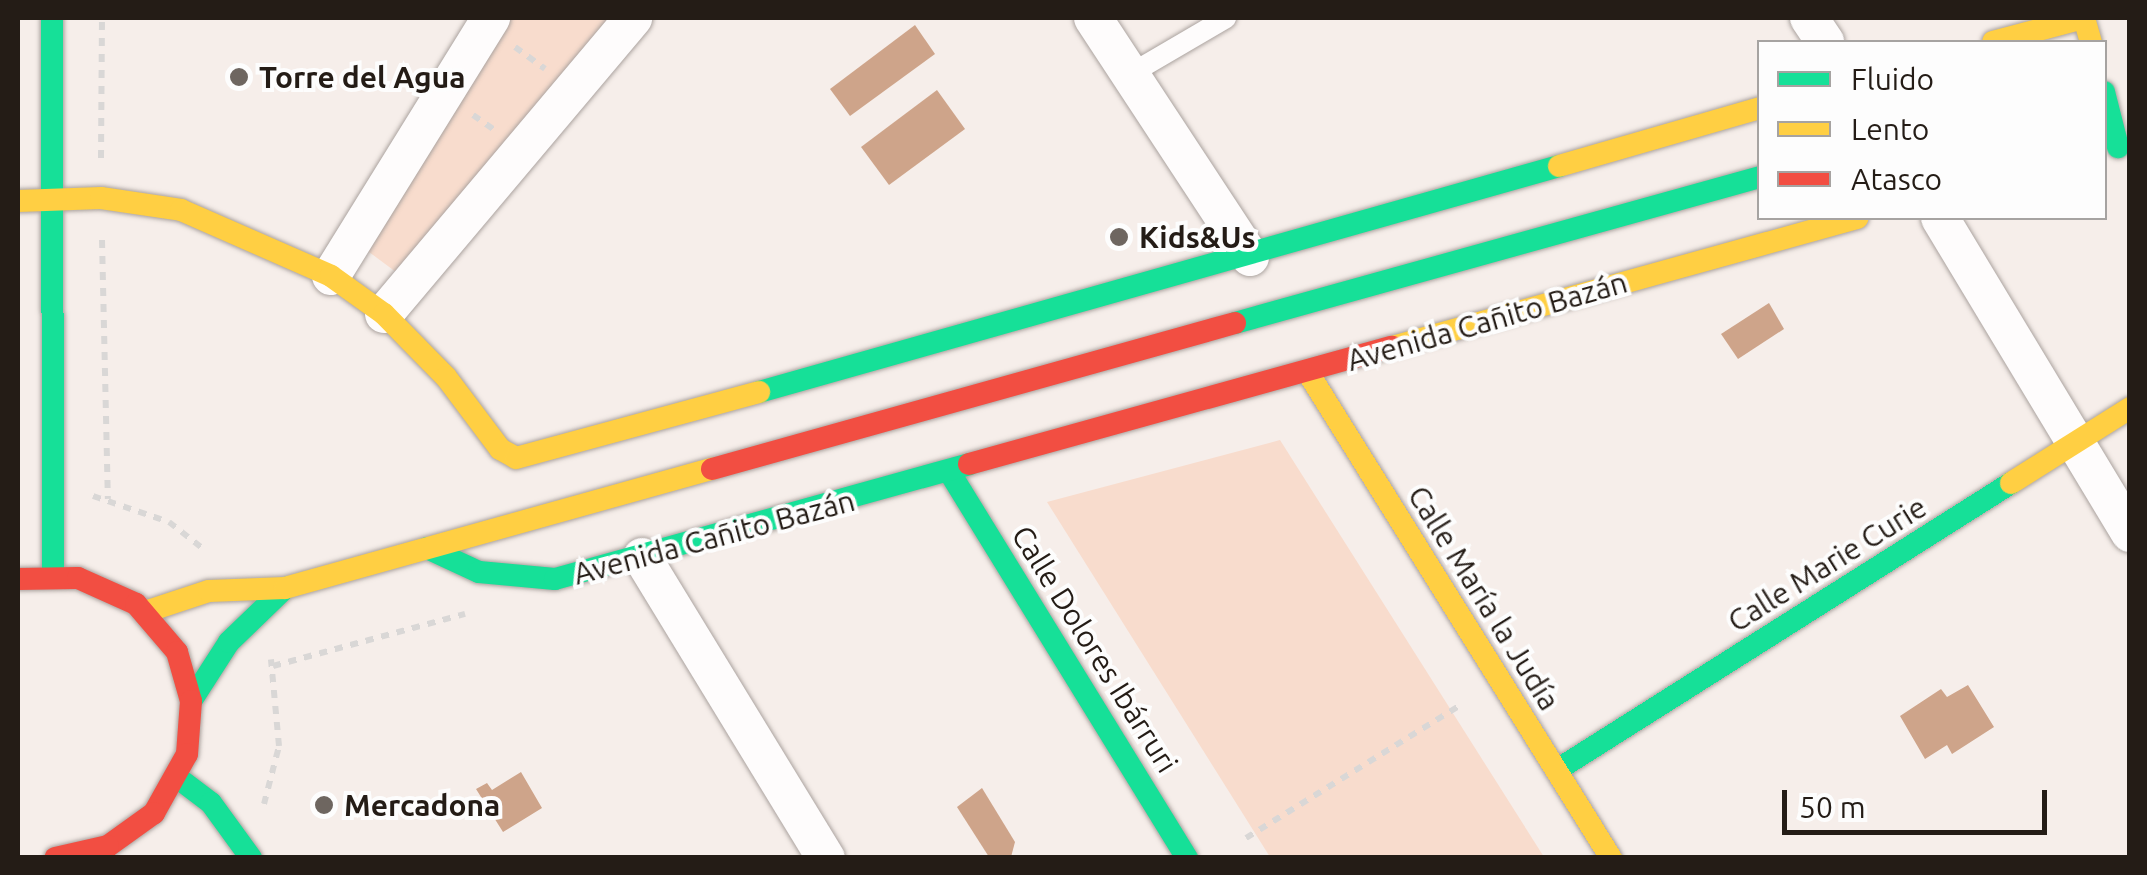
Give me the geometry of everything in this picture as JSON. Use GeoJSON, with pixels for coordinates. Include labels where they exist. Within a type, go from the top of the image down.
{"type":"FeatureCollection","features":[{"type":"Feature","properties":{"kind":"street"},"geometry":{"type":"LineString","coordinates":[[52,18],[53,575]]}},
{"type":"Feature","properties":{"kind":"street"},"geometry":{"type":"LineString","coordinates":[[384,314],[633,18]]}},
{"type":"Feature","properties":{"kind":"street"},"geometry":{"type":"LineString","coordinates":[[1093,18],[1250,256]]}},
{"type":"Feature","properties":{"kind":"street"},"geometry":{"type":"LineString","coordinates":[[1809,18],[1824,40]]}},
{"type":"Feature","properties":{"kind":"street"},"geometry":{"type":"LineString","coordinates":[[2001,40],[2084,18]]}},
{"type":"Feature","properties":{"kind":"street"},"geometry":{"type":"LineString","coordinates":[[331,276],[488,22]]}},
{"type":"Feature","properties":{"kind":"street"},"geometry":{"type":"LineString","coordinates":[[2109,82],[2117,147]]}},
{"type":"Feature","properties":{"kind":"street"},"geometry":{"type":"LineString","coordinates":[[18,201],[101,198],[180,210],[234,228],[331,276],[384,314],[446,377],[500,449],[526,456],[1084,304],[1757,109]]}},
{"type":"Feature","properties":{"kind":"street"},"geometry":{"type":"LineString","coordinates":[[145,612],[236,587],[285,588],[1757,178]]}},
{"type":"Feature","properties":{"kind":"street","name":"Avenida Cañito Bazán"},"geometry":{"type":"LineString","coordinates":[[427,548],[479,572],[555,580],[1850,220]]}},
{"type":"Feature","properties":{"kind":"street"},"geometry":{"type":"LineString","coordinates":[[1941,220],[2072,444],[2130,533]]}},
{"type":"Feature","properties":{"kind":"street"},"geometry":{"type":"LineString","coordinates":[[1040,377],[1084,304]]}},
{"type":"Feature","properties":{"kind":"street","name":"Calle María la Judía"},"geometry":{"type":"LineString","coordinates":[[1307,371],[1612,858]]}},
{"type":"Feature","properties":{"kind":"street"},"geometry":{"type":"LineString","coordinates":[[1040,377],[1117,425]]}},
{"type":"Feature","properties":{"kind":"street","name":"Calle Marie Curie"},"geometry":{"type":"LineString","coordinates":[[1557,770],[2130,408]]}},
{"type":"Feature","properties":{"kind":"street","name":"Calle Dolores Ibárruri"},"geometry":{"type":"LineString","coordinates":[[950,473],[1188,858]]}},
{"type":"Feature","properties":{"kind":"street"},"geometry":{"type":"LineString","coordinates":[[642,557],[814,853]]}},
{"type":"Feature","properties":{"kind":"street"},"geometry":{"type":"LineString","coordinates":[[18,580],[53,575],[102,585],[145,612],[177,652],[191,702],[190,741],[178,778],[132,832],[94,851],[52,858],[22,854]]}},
{"type":"Feature","properties":{"kind":"street"},"geometry":{"type":"LineString","coordinates":[[191,702],[229,642],[285,588]]}},
{"type":"Feature","properties":{"kind":"street"},"geometry":{"type":"LineString","coordinates":[[178,778],[211,803],[247,852]]}},
{"type":"Feature","properties":{"kind":"lane"},"geometry":{"type":"LineString","coordinates":[[1132,73],[1226,18]]}},
{"type":"Feature","properties":{"kind":"path"},"geometry":{"type":"LineString","coordinates":[[102,18],[101,198],[108,499]]}},
{"type":"Feature","properties":{"kind":"path"},"geometry":{"type":"LineString","coordinates":[[488,22],[574,88]]}},
{"type":"Feature","properties":{"kind":"path"},"geometry":{"type":"LineString","coordinates":[[444,94],[523,150]]}},
{"type":"Feature","properties":{"kind":"path"},"geometry":{"type":"LineString","coordinates":[[52,491],[108,499],[169,522],[236,587]]}},
{"type":"Feature","properties":{"kind":"path"},"geometry":{"type":"LineString","coordinates":[[273,666],[475,611]]}},
{"type":"Feature","properties":{"kind":"path"},"geometry":{"type":"LineString","coordinates":[[247,852],[279,746],[273,666],[255,619]]}},
{"type":"Feature","properties":{"kind":"path"},"geometry":{"type":"LineString","coordinates":[[1246,838],[1459,706]]}},
{"type":"Feature","properties":{"kind":"shaded area"},"geometry":{"type":"Polygon","coordinates":[[[502,18],[612,18],[400,275],[361,246],[502,18]]]}},
{"type":"Feature","properties":{"kind":"shaded area"},"geometry":{"type":"Polygon","coordinates":[[[915,25],[935,54],[850,116],[830,89],[915,25]]]}},
{"type":"Feature","properties":{"kind":"shaded area"},"geometry":{"type":"Polygon","coordinates":[[[937,90],[965,129],[889,185],[861,147],[937,90]]]}},
{"type":"Feature","properties":{"kind":"shaded area"},"geometry":{"type":"Polygon","coordinates":[[[1769,303],[1784,329],[1738,359],[1721,334],[1769,303]]]}},
{"type":"Feature","properties":{"kind":"shaded area"},"geometry":{"type":"Polygon","coordinates":[[[1280,440],[1544,857],[1270,857],[1047,502],[1280,440]]]}},
{"type":"Feature","properties":{"kind":"shaded area"},"geometry":{"type":"Polygon","coordinates":[[[1968,685],[1994,727],[1952,754],[1947,745],[1925,759],[1900,716],[1941,689],[1947,697],[1968,685]]]}},
{"type":"Feature","properties":{"kind":"shaded area"},"geometry":{"type":"Polygon","coordinates":[[[521,772],[542,808],[503,832],[476,789],[487,783],[492,790],[521,772]]]}},
{"type":"Feature","properties":{"kind":"shaded area"},"geometry":{"type":"Polygon","coordinates":[[[982,788],[1015,842],[1011,857],[989,857],[957,807],[982,788]]]}},
{"type":"Feature","properties":{"kind":"traffic: fast"},"geometry":{"type":"LineString","coordinates":[[52,18],[53,575]]}},
{"type":"Feature","properties":{"kind":"traffic: fast"},"geometry":{"type":"LineString","coordinates":[[2107,104],[2118,147]]}},
{"type":"Feature","properties":{"kind":"traffic: fast"},"geometry":{"type":"LineString","coordinates":[[759,392],[1559,166]]}},
{"type":"Feature","properties":{"kind":"traffic: fast"},"geometry":{"type":"LineString","coordinates":[[1235,323],[1757,178]]}},
{"type":"Feature","properties":{"kind":"traffic: fast"},"geometry":{"type":"LineString","coordinates":[[427,548],[479,572],[555,579],[969,464]]}},
{"type":"Feature","properties":{"kind":"traffic: fast"},"geometry":{"type":"LineString","coordinates":[[950,473],[1187,858]]}},
{"type":"Feature","properties":{"kind":"traffic: fast"},"geometry":{"type":"LineString","coordinates":[[1557,770],[2011,483]]}},
{"type":"Feature","properties":{"kind":"traffic: fast"},"geometry":{"type":"LineString","coordinates":[[191,701],[229,642],[285,588]]}},
{"type":"Feature","properties":{"kind":"traffic: fast"},"geometry":{"type":"LineString","coordinates":[[178,778],[211,803],[251,858]]}},
{"type":"Feature","properties":{"kind":"traffic: slow"},"geometry":{"type":"LineString","coordinates":[[2001,40],[2084,18],[2090,40]]}},
{"type":"Feature","properties":{"kind":"traffic: slow"},"geometry":{"type":"LineString","coordinates":[[1559,166],[1757,109]]}},
{"type":"Feature","properties":{"kind":"traffic: slow"},"geometry":{"type":"LineString","coordinates":[[18,201],[101,198],[181,210],[331,276],[384,314],[446,377],[500,449],[516,458],[759,392]]}},
{"type":"Feature","properties":{"kind":"traffic: slow"},"geometry":{"type":"LineString","coordinates":[[1392,347],[1850,220]]}},
{"type":"Feature","properties":{"kind":"traffic: slow"},"geometry":{"type":"LineString","coordinates":[[1307,371],[1611,858]]}},
{"type":"Feature","properties":{"kind":"traffic: slow"},"geometry":{"type":"LineString","coordinates":[[2011,483],[2130,408]]}},
{"type":"Feature","properties":{"kind":"traffic: slow"},"geometry":{"type":"LineString","coordinates":[[145,612],[209,591],[285,588],[712,469]]}},
{"type":"Feature","properties":{"kind":"traffic: jam"},"geometry":{"type":"LineString","coordinates":[[712,469],[1235,323]]}},
{"type":"Feature","properties":{"kind":"traffic: jam"},"geometry":{"type":"LineString","coordinates":[[969,464],[1392,347]]}},
{"type":"Feature","properties":{"kind":"traffic: jam"},"geometry":{"type":"LineString","coordinates":[[18,579],[78,578],[136,604],[177,652],[191,701],[187,754],[154,813],[108,846],[55,858]]}},
{"type":"Feature","properties":{"kind":"place","name":"Torre del Agua"},"geometry":{"type":"Point","coordinates":[239,77]}},
{"type":"Feature","properties":{"kind":"place","name":"Kids&Us"},"geometry":{"type":"Point","coordinates":[1119,237]}},
{"type":"Feature","properties":{"kind":"place","name":"Mercadona"},"geometry":{"type":"Point","coordinates":[324,805]}}]}
